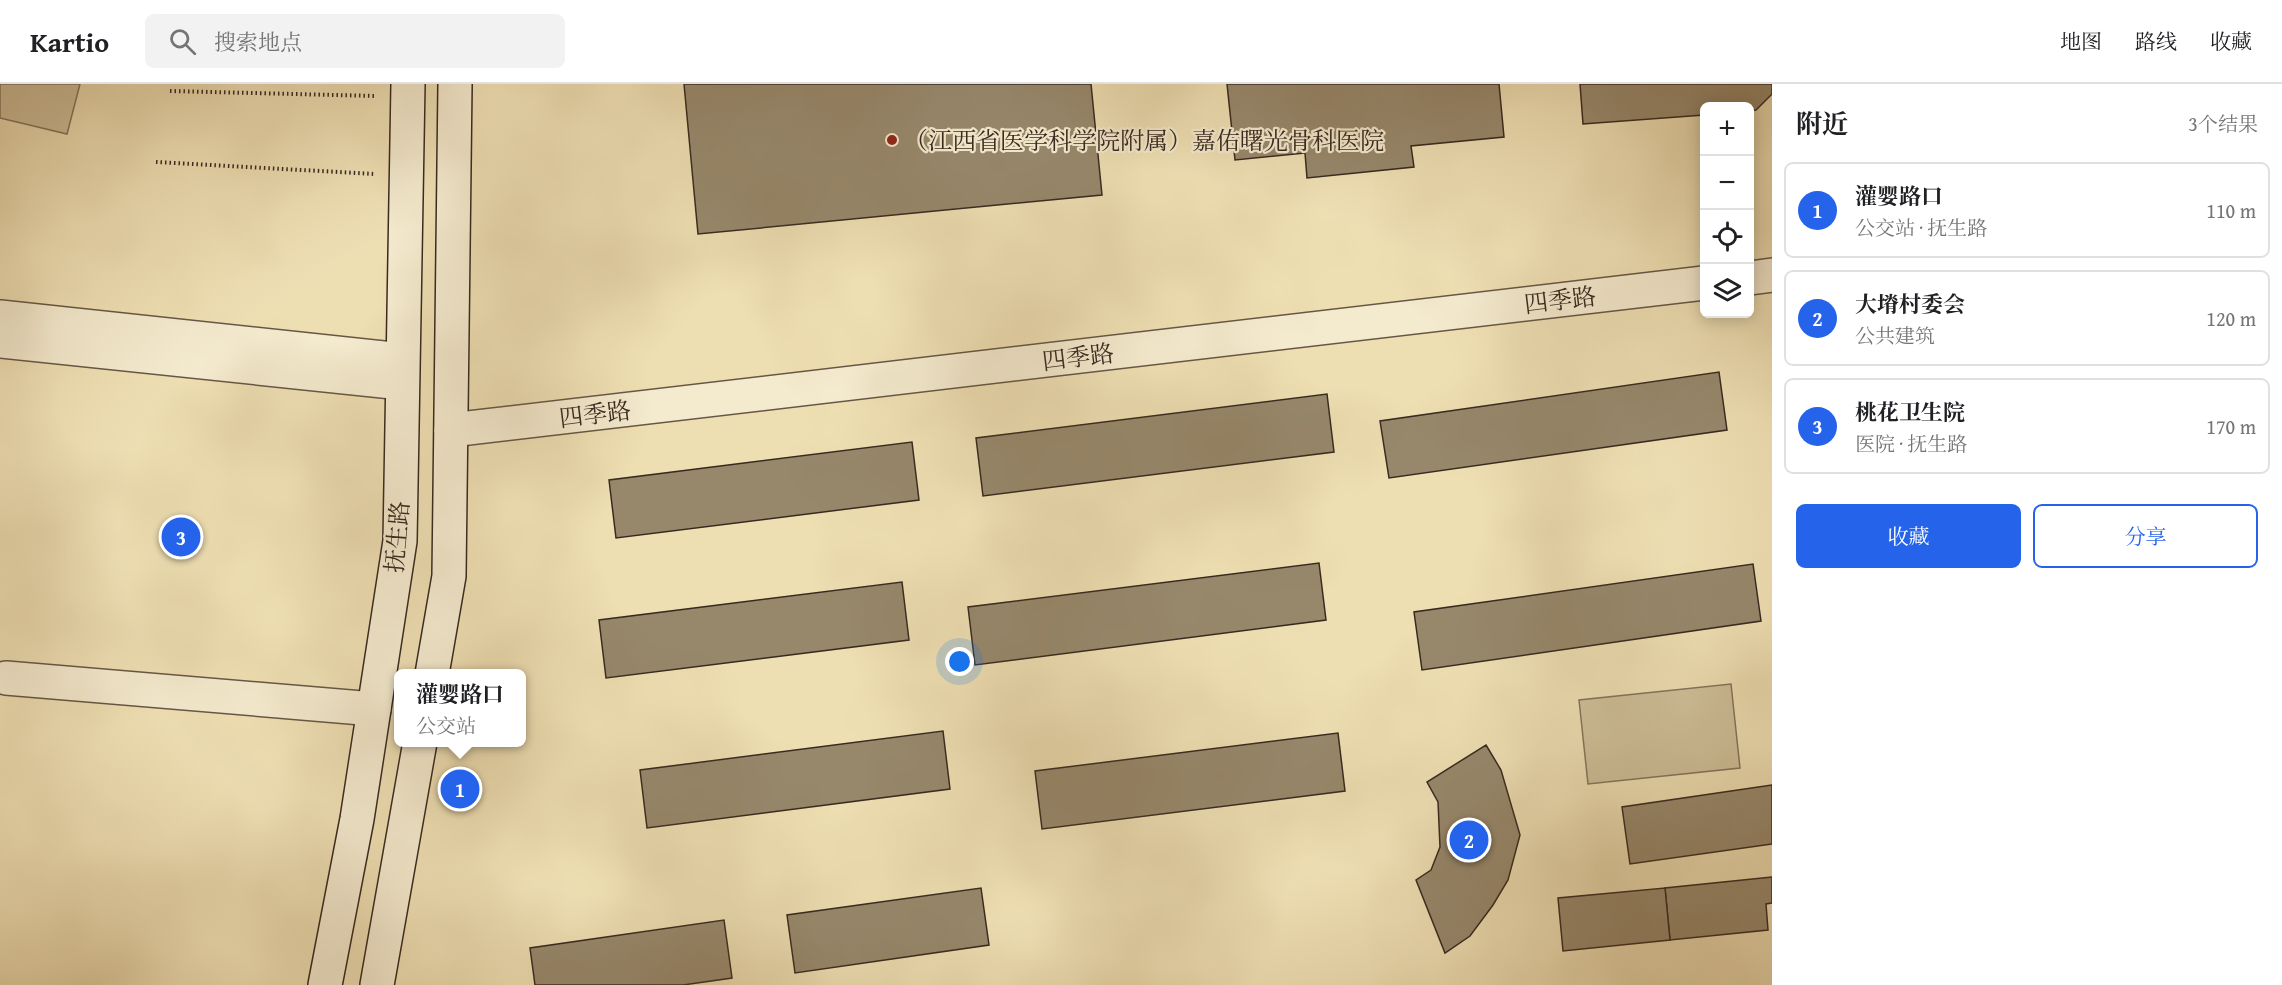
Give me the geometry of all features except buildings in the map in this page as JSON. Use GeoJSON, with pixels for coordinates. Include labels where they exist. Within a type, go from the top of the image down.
{"type":"FeatureCollection","features":[{"type":"Feature","properties":{"kind":"street","name":"抚生路"},"geometry":{"type":"LineString","coordinates":[[433,669],[449,576],[455,84]]}},
{"type":"Feature","properties":{"kind":"street","name":"抚生路"},"geometry":{"type":"LineString","coordinates":[[325,985],[357,819],[400,541],[408,90]]}},
{"type":"Feature","properties":{"kind":"street"},"geometry":{"type":"LineString","coordinates":[[1754,277],[1772,275]]}},
{"type":"Feature","properties":{"kind":"street","name":"四季路"},"geometry":{"type":"LineString","coordinates":[[451,430],[1700,283]]}},
{"type":"Feature","properties":{"kind":"street"},"geometry":{"type":"LineString","coordinates":[[0,317],[402,371]]}},
{"type":"Feature","properties":{"kind":"street"},"geometry":{"type":"LineString","coordinates":[[0,341],[402,371]]}},
{"type":"Feature","properties":{"kind":"street"},"geometry":{"type":"LineString","coordinates":[[6,678],[374,710]]}},
{"type":"Feature","properties":{"kind":"street"},"geometry":{"type":"LineString","coordinates":[[377,985],[419,747]]}},
{"type":"Feature","properties":{"kind":"path"},"geometry":{"type":"LineString","coordinates":[[170,91],[408,90]]}},
{"type":"Feature","properties":{"kind":"path"},"geometry":{"type":"LineString","coordinates":[[156,162],[405,176]]}},
{"type":"Feature","properties":{"kind":"shaded area"},"geometry":{"type":"Polygon","coordinates":[[[0,84],[80,84],[67,134],[0,118],[0,84]]]}},
{"type":"Feature","properties":{"kind":"shaded area"},"geometry":{"type":"Polygon","coordinates":[[[1731,684],[1740,768],[1588,784],[1579,700],[1731,684]]]}},
{"type":"Feature","properties":{"kind":"place","name":"（江西省医学科学院附属）嘉佑曙光骨科医院"},"geometry":{"type":"Point","coordinates":[892,140]}},
{"type":"Feature","properties":{"kind":"place","name":"桃花卫生院"},"geometry":{"type":"Point","coordinates":[181,537]}},
{"type":"Feature","properties":{"kind":"place","name":"灌婴路口"},"geometry":{"type":"Point","coordinates":[460,789]}},
{"type":"Feature","properties":{"kind":"place","name":"大塉村委会"},"geometry":{"type":"Point","coordinates":[1469,840]}}]}
